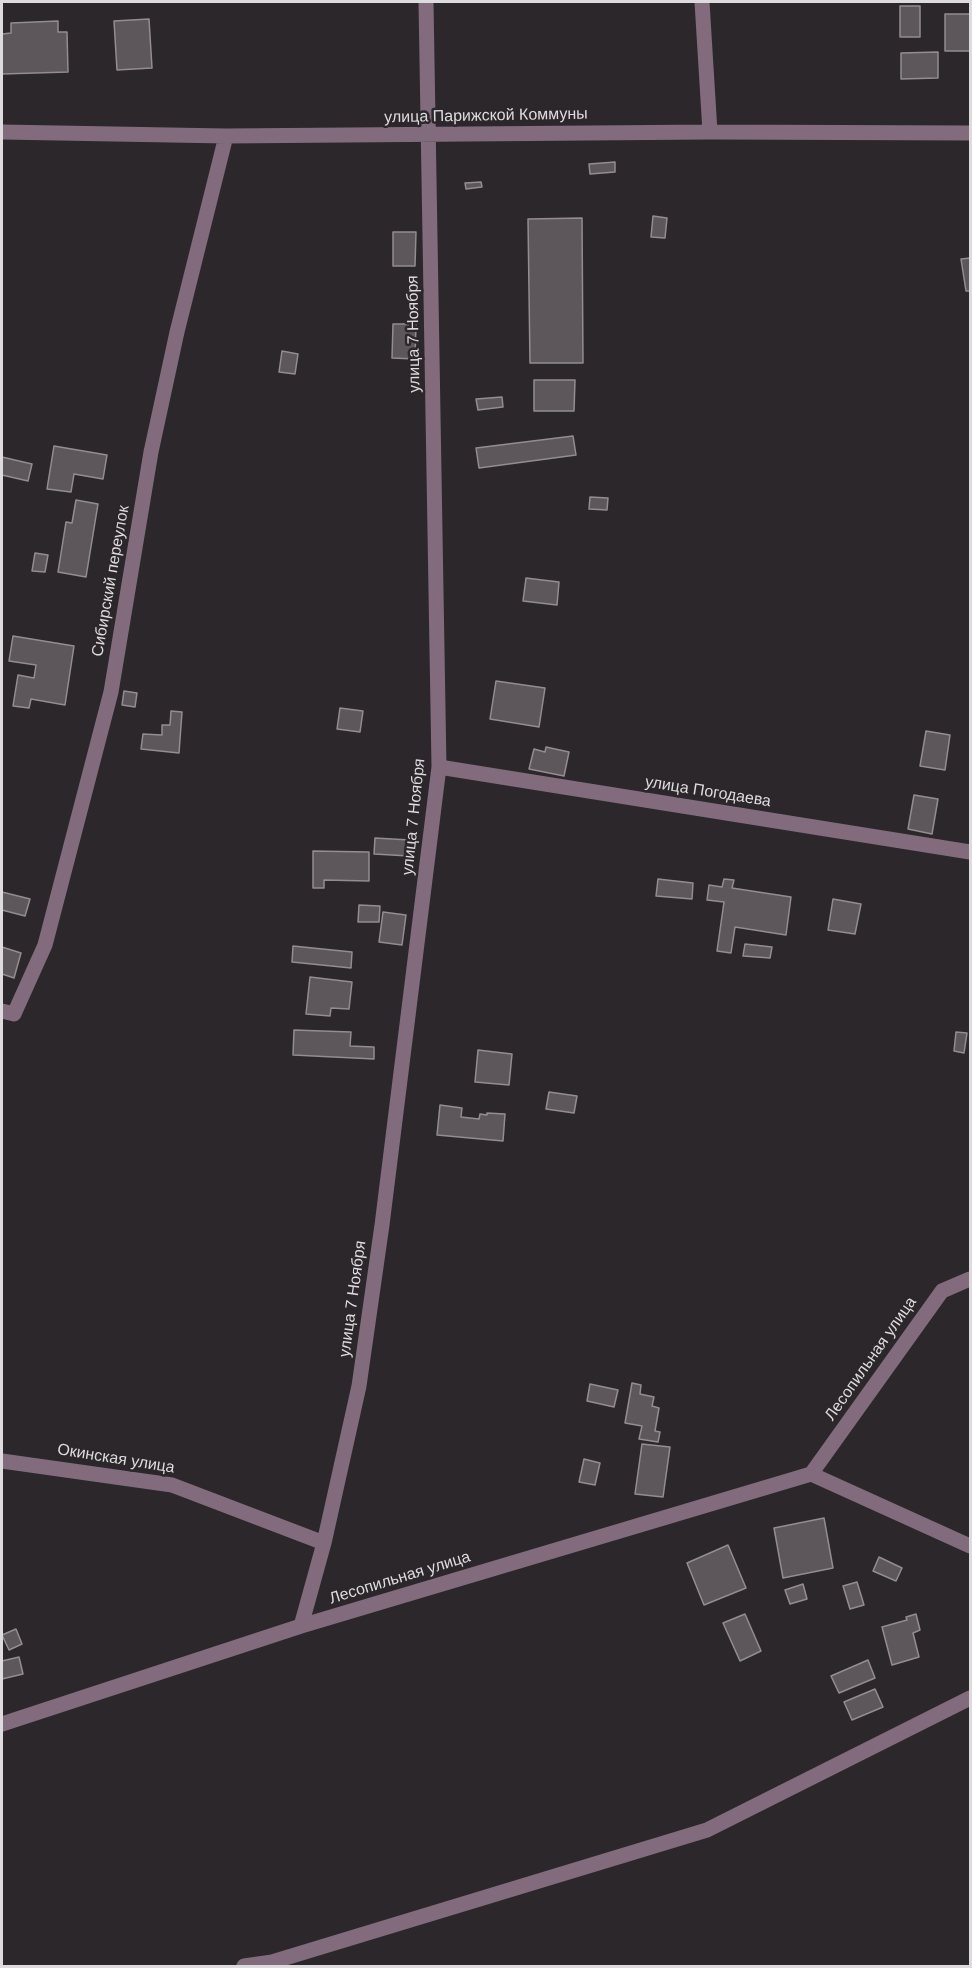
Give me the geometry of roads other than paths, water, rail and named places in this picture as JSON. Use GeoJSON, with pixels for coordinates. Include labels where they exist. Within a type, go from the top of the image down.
{"type":"FeatureCollection","features":[{"type":"Feature","properties":{"kind":"street","name":"улица 7 Ноября"},"geometry":{"type":"LineString","coordinates":[[301,1626],[324,1543],[359,1386],[382,1225],[439,767],[426,2]]}},
{"type":"Feature","properties":{"kind":"street"},"geometry":{"type":"LineString","coordinates":[[702,2],[710,132]]}},
{"type":"Feature","properties":{"kind":"street","name":"улица Парижской Коммуны"},"geometry":{"type":"LineString","coordinates":[[2,132],[226,136],[710,132],[970,133]]}},
{"type":"Feature","properties":{"kind":"street","name":"Сибирский переулок"},"geometry":{"type":"LineString","coordinates":[[2,1011],[14,1014],[45,945],[111,692],[156,430],[177,332],[226,136]]}},
{"type":"Feature","properties":{"kind":"street","name":"улица Погодаева"},"geometry":{"type":"LineString","coordinates":[[439,767],[970,852]]}},
{"type":"Feature","properties":{"kind":"street","name":"Лесопильная улица"},"geometry":{"type":"LineString","coordinates":[[2,1724],[301,1626],[812,1474],[942,1291],[970,1280]]}},
{"type":"Feature","properties":{"kind":"street","name":"Окинская улица"},"geometry":{"type":"LineString","coordinates":[[2,1461],[172,1485],[324,1543]]}},
{"type":"Feature","properties":{"kind":"street"},"geometry":{"type":"LineString","coordinates":[[812,1474],[970,1546]]}},
{"type":"Feature","properties":{"kind":"street"},"geometry":{"type":"LineString","coordinates":[[244,1966],[272,1962],[707,1830],[970,1698]]}}]}
